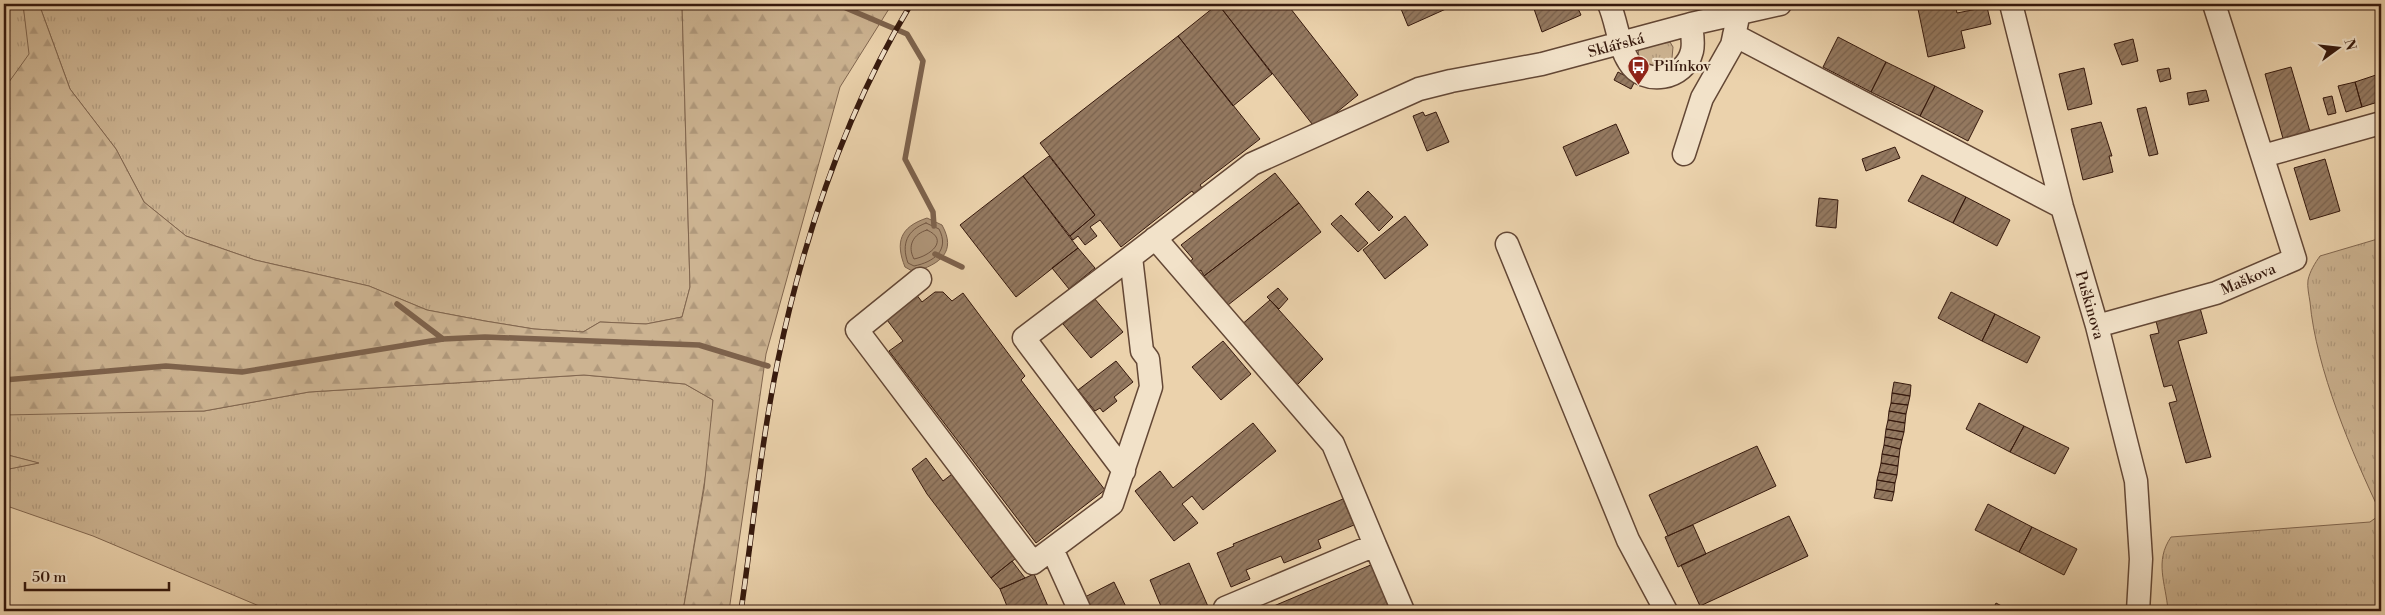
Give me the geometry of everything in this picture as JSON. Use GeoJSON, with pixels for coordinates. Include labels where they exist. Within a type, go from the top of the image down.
{"type":"FeatureCollection","features":[{"type":"Feature","properties":{"kind":"street"},"geometry":{"type":"LineString","coordinates":[[1609,4],[1621,45],[1629,63],[1642,76],[1660,78],[1671,76],[1688,62],[1692,51],[1691,24]]}},
{"type":"Feature","properties":{"kind":"street","name":"Sklářská"},"geometry":{"type":"LineString","coordinates":[[1124,471],[1024,338],[1252,164],[1419,89],[1542,64],[1621,45],[1691,24],[1736,24],[1780,4]]}},
{"type":"Feature","properties":{"kind":"street","name":"Puškinova"},"geometry":{"type":"LineString","coordinates":[[2011,4],[2062,207],[2097,326],[2136,481],[2141,559],[2138,611]]}},
{"type":"Feature","properties":{"kind":"street","name":"Maškova"},"geometry":{"type":"LineString","coordinates":[[2097,326],[2216,293],[2295,259],[2214,4]]}},
{"type":"Feature","properties":{"kind":"street"},"geometry":{"type":"LineString","coordinates":[[1684,154],[1702,98],[1732,45],[1736,24],[2062,207]]}},
{"type":"Feature","properties":{"kind":"street"},"geometry":{"type":"LineString","coordinates":[[2262,156],[2381,122]]}},
{"type":"Feature","properties":{"kind":"street"},"geometry":{"type":"LineString","coordinates":[[1155,238],[1333,444],[1403,611]]}},
{"type":"Feature","properties":{"kind":"street"},"geometry":{"type":"LineString","coordinates":[[1507,244],[1628,540],[1666,611]]}},
{"type":"Feature","properties":{"kind":"street"},"geometry":{"type":"LineString","coordinates":[[920,279],[857,330],[1033,563],[1112,504],[1151,387],[1148,359],[1142,351],[1131,257]]}},
{"type":"Feature","properties":{"kind":"street"},"geometry":{"type":"LineString","coordinates":[[1225,608],[1375,544]]}},
{"type":"Feature","properties":{"kind":"street"},"geometry":{"type":"LineString","coordinates":[[1052,549],[1080,611]]}},
{"type":"Feature","properties":{"kind":"green space"},"geometry":{"type":"Polygon","coordinates":[[[4,4],[23,4],[30,54],[4,89],[4,4]]]}},
{"type":"Feature","properties":{"kind":"green space"},"geometry":{"type":"Polygon","coordinates":[[[23,4],[39,4],[70,89],[116,149],[144,202],[186,236],[255,260],[369,286],[427,310],[534,329],[583,332],[600,322],[646,324],[682,317],[690,287],[682,4],[892,4],[840,87],[766,354],[729,611],[683,611],[704,489],[713,400],[685,384],[584,375],[309,392],[204,411],[4,415],[4,89],[29,54],[23,4]]]}},
{"type":"Feature","properties":{"kind":"green space"},"geometry":{"type":"Polygon","coordinates":[[[39,4],[682,4],[690,287],[682,317],[646,324],[600,322],[583,332],[534,329],[485,321],[427,310],[369,286],[255,260],[186,236],[144,202],[116,149],[70,89],[39,4]]]}},
{"type":"Feature","properties":{"kind":"green space"},"geometry":{"type":"Polygon","coordinates":[[[1670,42],[1673,47],[1672,58],[1658,65],[1642,63],[1638,55],[1639,48],[1670,42]]]}},
{"type":"Feature","properties":{"kind":"green space"},"geometry":{"type":"Polygon","coordinates":[[[2381,238],[2381,514],[2347,438],[2327,382],[2314,328],[2308,280],[2320,256],[2381,238]]]}},
{"type":"Feature","properties":{"kind":"green space"},"geometry":{"type":"Polygon","coordinates":[[[584,375],[685,384],[713,400],[711,443],[683,611],[271,611],[93,536],[4,505],[4,470],[38,463],[4,454],[4,413],[204,411],[309,392],[584,375]]]}},
{"type":"Feature","properties":{"kind":"green space"},"geometry":{"type":"Polygon","coordinates":[[[4,454],[39,463],[4,470],[4,454]]]}},
{"type":"Feature","properties":{"kind":"green space"},"geometry":{"type":"Polygon","coordinates":[[[2381,514],[2381,545],[2379,547],[2381,552],[2381,611],[2168,611],[2162,564],[2166,546],[2171,537],[2370,522],[2381,514]]]}},
{"type":"Feature","properties":{"kind":"water"},"geometry":{"type":"Polygon","coordinates":[[[927,218],[942,225],[948,243],[947,250],[938,261],[914,272],[905,267],[900,243],[902,236],[911,226],[927,218]]]}},
{"type":"Feature","properties":{"kind":"building"},"geometry":{"type":"Polygon","coordinates":[[[1218,4],[1272,74],[1233,106],[1178,36],[1218,4]]]}},
{"type":"Feature","properties":{"kind":"building"},"geometry":{"type":"Polygon","coordinates":[[[1218,4],[1287,4],[1358,95],[1316,129],[1218,4]]]}},
{"type":"Feature","properties":{"kind":"building"},"geometry":{"type":"Polygon","coordinates":[[[1399,4],[1457,4],[1408,26],[1399,4]]]}},
{"type":"Feature","properties":{"kind":"building"},"geometry":{"type":"Polygon","coordinates":[[[1527,4],[1576,4],[1581,15],[1542,32],[1533,6],[1529,8],[1527,4]]]}},
{"type":"Feature","properties":{"kind":"building"},"geometry":{"type":"Polygon","coordinates":[[[1917,4],[1955,4],[1957,13],[1987,7],[1991,24],[1961,31],[1965,48],[1928,57],[1917,4]]]}},
{"type":"Feature","properties":{"kind":"building"},"geometry":{"type":"Polygon","coordinates":[[[2051,4],[2073,4],[2052,8],[2051,4]]]}},
{"type":"Feature","properties":{"kind":"building"},"geometry":{"type":"Polygon","coordinates":[[[1178,36],[1260,139],[1200,185],[1205,192],[1197,198],[1192,191],[1121,247],[1100,220],[1090,227],[1097,236],[1085,245],[1078,236],[1073,240],[1070,236],[1095,215],[1040,143],[1178,36]]]}},
{"type":"Feature","properties":{"kind":"building"},"geometry":{"type":"Polygon","coordinates":[[[1838,37],[1886,62],[1871,92],[1823,67],[1838,37]]]}},
{"type":"Feature","properties":{"kind":"building"},"geometry":{"type":"Polygon","coordinates":[[[2133,39],[2138,61],[2122,65],[2114,44],[2133,39]]]}},
{"type":"Feature","properties":{"kind":"building"},"geometry":{"type":"Polygon","coordinates":[[[1886,62],[1935,86],[1920,116],[1871,92],[1886,62]]]}},
{"type":"Feature","properties":{"kind":"building"},"geometry":{"type":"Polygon","coordinates":[[[2291,67],[2311,135],[2284,142],[2265,74],[2291,67]]]}},
{"type":"Feature","properties":{"kind":"building"},"geometry":{"type":"Polygon","coordinates":[[[2084,68],[2092,104],[2068,110],[2059,74],[2084,68]]]}},
{"type":"Feature","properties":{"kind":"building"},"geometry":{"type":"Polygon","coordinates":[[[2169,68],[2171,79],[2160,82],[2157,70],[2169,68]]]}},
{"type":"Feature","properties":{"kind":"building"},"geometry":{"type":"Polygon","coordinates":[[[1618,72],[1635,81],[1631,89],[1614,80],[1618,72]]]}},
{"type":"Feature","properties":{"kind":"building"},"geometry":{"type":"Polygon","coordinates":[[[2379,74],[2381,101],[2362,107],[2355,82],[2379,74]]]}},
{"type":"Feature","properties":{"kind":"building"},"geometry":{"type":"Polygon","coordinates":[[[2355,82],[2362,107],[2346,112],[2338,86],[2355,82]]]}},
{"type":"Feature","properties":{"kind":"building"},"geometry":{"type":"Polygon","coordinates":[[[1935,86],[1983,111],[1968,141],[1920,116],[1935,86]]]}},
{"type":"Feature","properties":{"kind":"building"},"geometry":{"type":"Polygon","coordinates":[[[2206,90],[2209,101],[2189,105],[2187,93],[2206,90]]]}},
{"type":"Feature","properties":{"kind":"building"},"geometry":{"type":"Polygon","coordinates":[[[2332,96],[2336,113],[2328,115],[2323,98],[2332,96]]]}},
{"type":"Feature","properties":{"kind":"building"},"geometry":{"type":"Polygon","coordinates":[[[2146,107],[2158,154],[2149,156],[2137,109],[2146,107]]]}},
{"type":"Feature","properties":{"kind":"building"},"geometry":{"type":"Polygon","coordinates":[[[1423,112],[1425,116],[1436,112],[1449,142],[1427,151],[1413,116],[1423,112]]]}},
{"type":"Feature","properties":{"kind":"building"},"geometry":{"type":"Polygon","coordinates":[[[2101,122],[2112,156],[2109,156],[2113,172],[2083,180],[2071,129],[2101,122]]]}},
{"type":"Feature","properties":{"kind":"building"},"geometry":{"type":"Polygon","coordinates":[[[1616,124],[1629,153],[1576,176],[1563,147],[1616,124]]]}},
{"type":"Feature","properties":{"kind":"building"},"geometry":{"type":"Polygon","coordinates":[[[1895,147],[1900,158],[1866,171],[1862,159],[1895,147]]]}},
{"type":"Feature","properties":{"kind":"building"},"geometry":{"type":"Polygon","coordinates":[[[1049,156],[1095,215],[1070,236],[1023,176],[1049,156]]]}},
{"type":"Feature","properties":{"kind":"building"},"geometry":{"type":"Polygon","coordinates":[[[2325,159],[2340,211],[2310,220],[2294,168],[2325,159]]]}},
{"type":"Feature","properties":{"kind":"building"},"geometry":{"type":"Polygon","coordinates":[[[1275,173],[1299,203],[1204,276],[1201,270],[1194,275],[1186,264],[1193,259],[1181,245],[1275,173]]]}},
{"type":"Feature","properties":{"kind":"building"},"geometry":{"type":"Polygon","coordinates":[[[1922,175],[1966,197],[1953,223],[1908,201],[1922,175]]]}},
{"type":"Feature","properties":{"kind":"building"},"geometry":{"type":"Polygon","coordinates":[[[1023,176],[1078,248],[1016,297],[960,225],[1023,176]]]}},
{"type":"Feature","properties":{"kind":"building"},"geometry":{"type":"Polygon","coordinates":[[[1368,191],[1393,217],[1379,231],[1355,204],[1368,191]]]}},
{"type":"Feature","properties":{"kind":"building"},"geometry":{"type":"Polygon","coordinates":[[[1966,197],[2010,220],[1997,246],[1953,223],[1966,197]]]}},
{"type":"Feature","properties":{"kind":"building"},"geometry":{"type":"Polygon","coordinates":[[[1819,198],[1838,200],[1836,228],[1816,226],[1819,198]]]}},
{"type":"Feature","properties":{"kind":"building"},"geometry":{"type":"Polygon","coordinates":[[[1299,203],[1321,232],[1228,305],[1204,276],[1299,203]]]}},
{"type":"Feature","properties":{"kind":"building"},"geometry":{"type":"Polygon","coordinates":[[[1341,215],[1368,243],[1358,252],[1331,224],[1341,215]]]}},
{"type":"Feature","properties":{"kind":"building"},"geometry":{"type":"Polygon","coordinates":[[[1405,216],[1428,245],[1385,279],[1363,250],[1405,216]]]}},
{"type":"Feature","properties":{"kind":"building"},"geometry":{"type":"Polygon","coordinates":[[[1078,248],[1095,268],[1069,289],[1052,268],[1078,248]]]}},
{"type":"Feature","properties":{"kind":"building"},"geometry":{"type":"Polygon","coordinates":[[[1278,288],[1288,299],[1279,309],[1267,297],[1278,288]]]}},
{"type":"Feature","properties":{"kind":"building"},"geometry":{"type":"Polygon","coordinates":[[[935,292],[943,292],[952,301],[963,293],[1025,376],[1021,380],[1105,490],[1036,543],[889,351],[903,341],[884,316],[916,294],[922,302],[935,292]]]}},
{"type":"Feature","properties":{"kind":"building"},"geometry":{"type":"Polygon","coordinates":[[[1951,292],[1995,314],[1982,341],[1938,318],[1951,292]]]}},
{"type":"Feature","properties":{"kind":"building"},"geometry":{"type":"Polygon","coordinates":[[[1094,298],[1123,332],[1091,358],[1063,324],[1094,298]]]}},
{"type":"Feature","properties":{"kind":"building"},"geometry":{"type":"Polygon","coordinates":[[[1270,300],[1323,359],[1295,387],[1240,326],[1270,300]]]}},
{"type":"Feature","properties":{"kind":"building"},"geometry":{"type":"Polygon","coordinates":[[[2200,308],[2207,333],[2178,341],[2211,457],[2186,463],[2169,403],[2177,401],[2172,385],[2164,387],[2150,335],[2159,333],[2156,321],[2200,308]]]}},
{"type":"Feature","properties":{"kind":"building"},"geometry":{"type":"Polygon","coordinates":[[[1995,314],[2040,337],[2027,363],[1982,341],[1995,314]]]}},
{"type":"Feature","properties":{"kind":"building"},"geometry":{"type":"Polygon","coordinates":[[[1223,341],[1251,374],[1221,400],[1192,367],[1223,341]]]}},
{"type":"Feature","properties":{"kind":"building"},"geometry":{"type":"Polygon","coordinates":[[[1116,361],[1133,382],[1114,397],[1117,401],[1103,412],[1100,408],[1095,411],[1078,390],[1116,361]]]}},
{"type":"Feature","properties":{"kind":"building"},"geometry":{"type":"Polygon","coordinates":[[[1894,382],[1911,385],[1910,396],[1892,393],[1894,382]]]}},
{"type":"Feature","properties":{"kind":"building"},"geometry":{"type":"Polygon","coordinates":[[[1892,393],[1910,396],[1908,405],[1891,403],[1892,393]]]}},
{"type":"Feature","properties":{"kind":"building"},"geometry":{"type":"Polygon","coordinates":[[[1891,403],[1908,405],[1906,414],[1889,411],[1891,403]]]}},
{"type":"Feature","properties":{"kind":"building"},"geometry":{"type":"Polygon","coordinates":[[[1979,403],[2024,426],[2010,452],[1966,429],[1979,403]]]}},
{"type":"Feature","properties":{"kind":"building"},"geometry":{"type":"Polygon","coordinates":[[[1889,411],[1906,414],[1905,423],[1888,420],[1889,411]]]}},
{"type":"Feature","properties":{"kind":"building"},"geometry":{"type":"Polygon","coordinates":[[[1888,420],[1905,423],[1904,432],[1886,429],[1888,420]]]}},
{"type":"Feature","properties":{"kind":"building"},"geometry":{"type":"Polygon","coordinates":[[[1253,423],[1276,451],[1203,510],[1192,496],[1182,504],[1198,523],[1174,541],[1135,491],[1160,471],[1173,488],[1253,423]]]}},
{"type":"Feature","properties":{"kind":"building"},"geometry":{"type":"Polygon","coordinates":[[[2024,426],[2069,448],[2055,474],[2010,452],[2024,426]]]}},
{"type":"Feature","properties":{"kind":"building"},"geometry":{"type":"Polygon","coordinates":[[[1886,429],[1904,432],[1902,440],[1885,437],[1886,429]]]}},
{"type":"Feature","properties":{"kind":"building"},"geometry":{"type":"Polygon","coordinates":[[[1885,437],[1902,440],[1900,449],[1884,445],[1885,437]]]}},
{"type":"Feature","properties":{"kind":"building"},"geometry":{"type":"Polygon","coordinates":[[[1884,445],[1900,449],[1899,457],[1882,454],[1884,445]]]}},
{"type":"Feature","properties":{"kind":"building"},"geometry":{"type":"Polygon","coordinates":[[[1757,446],[1776,486],[1668,536],[1649,495],[1757,446]]]}},
{"type":"Feature","properties":{"kind":"building"},"geometry":{"type":"Polygon","coordinates":[[[1882,454],[1899,457],[1898,466],[1881,463],[1882,454]]]}},
{"type":"Feature","properties":{"kind":"building"},"geometry":{"type":"Polygon","coordinates":[[[926,458],[943,481],[956,471],[1020,555],[991,578],[927,494],[912,469],[926,458]]]}},
{"type":"Feature","properties":{"kind":"building"},"geometry":{"type":"Polygon","coordinates":[[[1881,463],[1898,466],[1897,475],[1879,472],[1881,463]]]}},
{"type":"Feature","properties":{"kind":"building"},"geometry":{"type":"Polygon","coordinates":[[[1879,472],[1897,475],[1895,483],[1877,480],[1879,472]]]}},
{"type":"Feature","properties":{"kind":"building"},"geometry":{"type":"Polygon","coordinates":[[[1877,480],[1895,483],[1894,492],[1876,489],[1877,480]]]}},
{"type":"Feature","properties":{"kind":"building"},"geometry":{"type":"Polygon","coordinates":[[[1876,489],[1894,492],[1892,501],[1874,498],[1876,489]]]}},
{"type":"Feature","properties":{"kind":"building"},"geometry":{"type":"Polygon","coordinates":[[[1343,499],[1354,525],[1318,540],[1321,548],[1284,563],[1281,556],[1246,570],[1250,579],[1231,587],[1217,553],[1234,546],[1233,544],[1343,499]]]}},
{"type":"Feature","properties":{"kind":"building"},"geometry":{"type":"Polygon","coordinates":[[[1988,504],[2032,527],[2019,552],[1975,530],[1988,504]]]}},
{"type":"Feature","properties":{"kind":"building"},"geometry":{"type":"Polygon","coordinates":[[[1789,516],[1808,556],[1700,606],[1681,565],[1789,516]]]}},
{"type":"Feature","properties":{"kind":"building"},"geometry":{"type":"Polygon","coordinates":[[[1693,525],[1706,554],[1678,567],[1665,537],[1693,525]]]}},
{"type":"Feature","properties":{"kind":"building"},"geometry":{"type":"Polygon","coordinates":[[[2032,527],[2077,549],[2064,575],[2019,552],[2032,527]]]}},
{"type":"Feature","properties":{"kind":"building"},"geometry":{"type":"Polygon","coordinates":[[[1012,561],[1025,578],[1000,589],[991,578],[1012,561]]]}},
{"type":"Feature","properties":{"kind":"building"},"geometry":{"type":"Polygon","coordinates":[[[1189,563],[1210,611],[1163,611],[1150,580],[1189,563]]]}},
{"type":"Feature","properties":{"kind":"building"},"geometry":{"type":"Polygon","coordinates":[[[1373,564],[1393,611],[1262,611],[1373,564]]]}},
{"type":"Feature","properties":{"kind":"building"},"geometry":{"type":"Polygon","coordinates":[[[1034,574],[1050,611],[1009,611],[1000,589],[1034,574]]]}},
{"type":"Feature","properties":{"kind":"building"},"geometry":{"type":"Polygon","coordinates":[[[1114,582],[1128,611],[1092,611],[1085,597],[1114,582]]]}},
{"type":"Feature","properties":{"kind":"building"},"geometry":{"type":"Polygon","coordinates":[[[1996,603],[2011,611],[1992,611],[1996,603]]]}},
{"type":"Feature","properties":{"kind":"waterway"},"geometry":{"type":"LineString","coordinates":[[844,4],[846,8],[907,34],[923,61],[905,159],[933,212],[934,226]]}},
{"type":"Feature","properties":{"kind":"waterway"},"geometry":{"type":"LineString","coordinates":[[935,254],[962,267]]}},
{"type":"Feature","properties":{"kind":"waterway"},"geometry":{"type":"LineString","coordinates":[[397,304],[443,339]]}},
{"type":"Feature","properties":{"kind":"waterway"},"geometry":{"type":"LineString","coordinates":[[4,380],[166,366],[242,372],[443,339],[485,337],[699,345],[768,366]]}},
{"type":"Feature","properties":{"kind":"railway"},"geometry":{"type":"LineString","coordinates":[[741,611],[772,391],[788,313],[800,267],[814,221],[847,132],[887,45],[911,4]]}},
{"type":"Feature","properties":{"kind":"place","name":"Pilínkov"},"geometry":{"type":"Point","coordinates":[1638,85]}}]}
